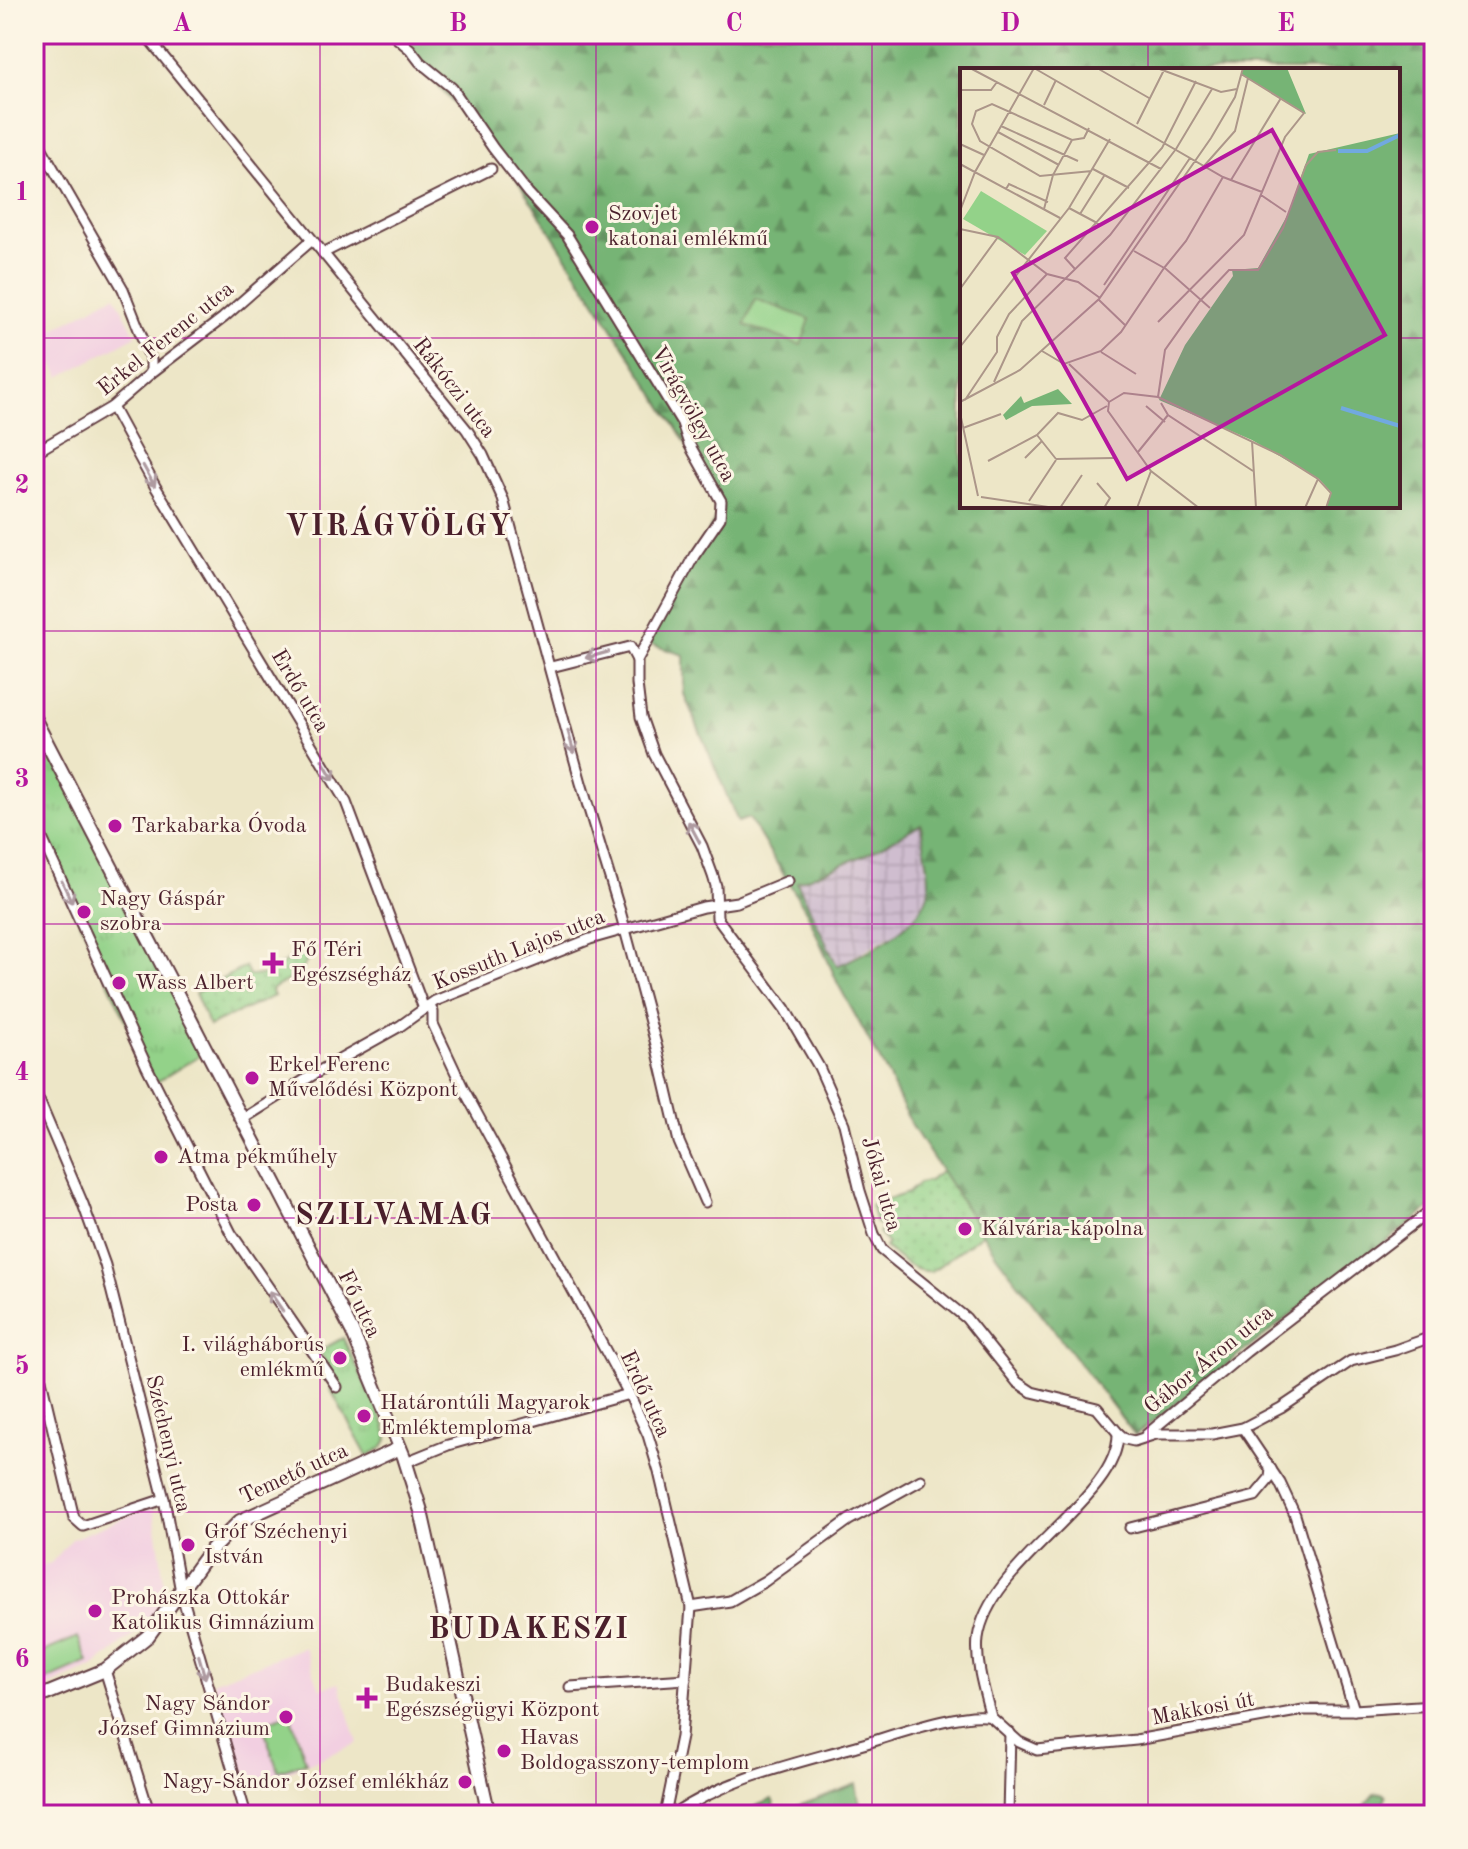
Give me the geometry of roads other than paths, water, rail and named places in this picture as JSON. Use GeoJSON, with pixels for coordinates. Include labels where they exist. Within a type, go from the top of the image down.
{"type":"FeatureCollection","features":[{"type":"Feature","properties":{"kind":"main road","name":"Fő utca"},"geometry":{"type":"LineString","coordinates":[[34,718],[352,1331],[406,1462],[424,1523],[489,1815]]}},
{"type":"Feature","properties":{"kind":"main road","name":"Temető utca"},"geometry":{"type":"LineString","coordinates":[[34,1699],[105,1670],[148,1636],[208,1553],[240,1521],[400,1448]]}},
{"type":"Feature","properties":{"kind":"street","name":"Rákóczi utca"},"geometry":{"type":"LineString","coordinates":[[145,34],[467,430],[483,455],[503,499],[551,667],[657,1048],[679,1142],[705,1202]]}},
{"type":"Feature","properties":{"kind":"street","name":"Virágvölgy utca"},"geometry":{"type":"LineString","coordinates":[[392,34],[452,88],[528,193],[567,235],[682,423],[689,444],[721,501],[717,524],[694,556],[637,660]]}},
{"type":"Feature","properties":{"kind":"street"},"geometry":{"type":"LineString","coordinates":[[34,135],[123,289],[151,360],[151,373]]}},
{"type":"Feature","properties":{"kind":"street"},"geometry":{"type":"LineString","coordinates":[[323,253],[491,169]]}},
{"type":"Feature","properties":{"kind":"street","name":"Erkel Ferenc utca"},"geometry":{"type":"LineString","coordinates":[[34,453],[112,407],[223,318],[312,240]]}},
{"type":"Feature","properties":{"kind":"street","name":"Erdő utca"},"geometry":{"type":"LineString","coordinates":[[112,407],[155,486],[346,802],[423,1010],[433,1012],[433,1024],[463,1088],[629,1394],[648,1435],[691,1607],[681,1737],[665,1815]]}},
{"type":"Feature","properties":{"kind":"street"},"geometry":{"type":"LineString","coordinates":[[551,667],[630,647],[637,660],[641,717],[654,754],[706,856],[716,886],[715,905]]}},
{"type":"Feature","properties":{"kind":"street"},"geometry":{"type":"LineString","coordinates":[[34,821],[147,1067],[231,1233],[337,1387]]}},
{"type":"Feature","properties":{"kind":"street","name":"Kossuth Lajos utca"},"geometry":{"type":"LineString","coordinates":[[241,1120],[423,1010],[548,955],[624,928],[737,902],[788,881]]}},
{"type":"Feature","properties":{"kind":"street","name":"Jókai utca"},"geometry":{"type":"LineString","coordinates":[[715,905],[717,918],[785,1009],[819,1067],[844,1124],[860,1191],[882,1250],[966,1318],[1017,1382],[1032,1392],[1097,1408],[1118,1433]]}},
{"type":"Feature","properties":{"kind":"street"},"geometry":{"type":"LineString","coordinates":[[423,1010],[423,1021],[433,1024]]}},
{"type":"Feature","properties":{"kind":"street","name":"Széchenyi utca"},"geometry":{"type":"LineString","coordinates":[[34,1089],[83,1204],[105,1265],[164,1499],[181,1592],[246,1815]]}},
{"type":"Feature","properties":{"kind":"street","name":"Gábor Áron utca"},"geometry":{"type":"LineString","coordinates":[[1118,1433],[1134,1441],[1144,1437],[1246,1352],[1434,1208]]}},
{"type":"Feature","properties":{"kind":"street"},"geometry":{"type":"LineString","coordinates":[[1144,1437],[1156,1434],[1212,1434],[1243,1428],[1281,1408],[1351,1361],[1434,1336]]}},
{"type":"Feature","properties":{"kind":"street"},"geometry":{"type":"LineString","coordinates":[[34,1350],[74,1518],[83,1526],[164,1499]]}},
{"type":"Feature","properties":{"kind":"street"},"geometry":{"type":"LineString","coordinates":[[406,1462],[448,1445],[629,1394]]}},
{"type":"Feature","properties":{"kind":"street"},"geometry":{"type":"LineString","coordinates":[[1243,1428],[1271,1469],[1301,1532],[1354,1710]]}},
{"type":"Feature","properties":{"kind":"street"},"geometry":{"type":"LineString","coordinates":[[673,1815],[717,1792],[800,1762],[936,1722],[991,1717],[978,1641],[991,1603],[1015,1570],[1101,1480],[1119,1446],[1118,1433]]}},
{"type":"Feature","properties":{"kind":"street"},"geometry":{"type":"LineString","coordinates":[[1130,1528],[1255,1496],[1270,1478],[1271,1469]]}},
{"type":"Feature","properties":{"kind":"street"},"geometry":{"type":"LineString","coordinates":[[691,1607],[730,1601],[765,1581],[849,1520],[921,1480]]}},
{"type":"Feature","properties":{"kind":"street"},"geometry":{"type":"LineString","coordinates":[[105,1670],[150,1815]]}},
{"type":"Feature","properties":{"kind":"street"},"geometry":{"type":"LineString","coordinates":[[570,1687],[686,1679]]}},
{"type":"Feature","properties":{"kind":"street","name":"Makkosi út"},"geometry":{"type":"LineString","coordinates":[[991,1717],[1029,1747],[1048,1749],[1136,1740],[1303,1710],[1434,1705]]}},
{"type":"Feature","properties":{"kind":"street"},"geometry":{"type":"LineString","coordinates":[[1008,1815],[1010,1733]]}},
{"type":"Feature","properties":{"kind":"place","name":"Szovjet katonai emlékmű"},"geometry":{"type":"Point","coordinates":[592,227]}},
{"type":"Feature","properties":{"kind":"place","name":"Tarkabarka Óvoda"},"geometry":{"type":"Point","coordinates":[115,826]}},
{"type":"Feature","properties":{"kind":"place","name":"Nagy Gáspár szobra"},"geometry":{"type":"Point","coordinates":[84,912]}},
{"type":"Feature","properties":{"kind":"place","name":"Fő Téri Egészségház"},"geometry":{"type":"Point","coordinates":[273,963]}},
{"type":"Feature","properties":{"kind":"place","name":"Wass Albert"},"geometry":{"type":"Point","coordinates":[119,983]}},
{"type":"Feature","properties":{"kind":"place","name":"Erkel Ferenc Művelődési Központ"},"geometry":{"type":"Point","coordinates":[252,1078]}},
{"type":"Feature","properties":{"kind":"place","name":"Atma pékműhely"},"geometry":{"type":"Point","coordinates":[161,1157]}},
{"type":"Feature","properties":{"kind":"place","name":"Posta"},"geometry":{"type":"Point","coordinates":[254,1205]}},
{"type":"Feature","properties":{"kind":"place","name":"Kálvária-kápolna"},"geometry":{"type":"Point","coordinates":[965,1229]}},
{"type":"Feature","properties":{"kind":"place","name":"I. világháborús emlékmű"},"geometry":{"type":"Point","coordinates":[340,1358]}},
{"type":"Feature","properties":{"kind":"place","name":"Határontúli Magyarok Emléktemploma"},"geometry":{"type":"Point","coordinates":[364,1416]}},
{"type":"Feature","properties":{"kind":"place","name":"Gróf Széchenyi István"},"geometry":{"type":"Point","coordinates":[188,1545]}},
{"type":"Feature","properties":{"kind":"place","name":"Prohászka Ottokár Katolikus Gimnázium"},"geometry":{"type":"Point","coordinates":[95,1611]}},
{"type":"Feature","properties":{"kind":"place","name":"Budakeszi Egészségügyi Központ"},"geometry":{"type":"Point","coordinates":[367,1698]}},
{"type":"Feature","properties":{"kind":"place","name":"Nagy Sándor József Gimnázium"},"geometry":{"type":"Point","coordinates":[286,1717]}},
{"type":"Feature","properties":{"kind":"place","name":"Havas Boldogasszony-templom"},"geometry":{"type":"Point","coordinates":[504,1751]}},
{"type":"Feature","properties":{"kind":"place","name":"Nagy-Sándor József emlékház"},"geometry":{"type":"Point","coordinates":[465,1782]}},
{"type":"Feature","properties":{"kind":"district","name":"VIRÁGVÖLGY"},"geometry":{"type":"Point","coordinates":[399,527]}},
{"type":"Feature","properties":{"kind":"district","name":"SZILVAMAG"},"geometry":{"type":"Point","coordinates":[394,1216]}},
{"type":"Feature","properties":{"kind":"district","name":"BUDAKESZI"},"geometry":{"type":"Point","coordinates":[529,1630]}}]}
